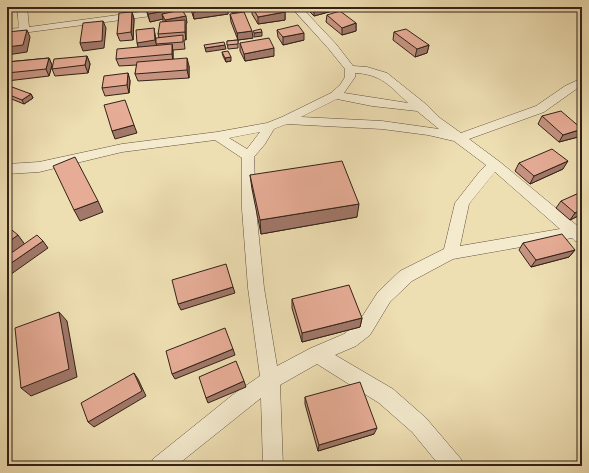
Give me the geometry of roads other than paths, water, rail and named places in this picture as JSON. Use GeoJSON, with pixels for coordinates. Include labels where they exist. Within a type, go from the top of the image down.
{"type":"FeatureCollection","features":[{"type":"Feature","properties":{"kind":"street"},"geometry":{"type":"LineString","coordinates":[[22,7],[24,29]]}},
{"type":"Feature","properties":{"kind":"street"},"geometry":{"type":"LineString","coordinates":[[7,32],[197,7]]}},
{"type":"Feature","properties":{"kind":"street"},"geometry":{"type":"LineString","coordinates":[[7,169],[39,167],[122,148],[217,136],[270,126],[286,120],[335,95],[344,87],[350,77],[350,69],[332,46],[296,7]]}},
{"type":"Feature","properties":{"kind":"street"},"geometry":{"type":"LineString","coordinates":[[350,69],[367,70],[383,75],[423,108],[436,121],[496,165],[578,235]]}},
{"type":"Feature","properties":{"kind":"street"},"geometry":{"type":"LineString","coordinates":[[286,120],[390,126],[428,131],[460,138],[540,109],[569,88],[582,81]]}},
{"type":"Feature","properties":{"kind":"street"},"geometry":{"type":"LineString","coordinates":[[335,95],[372,102],[423,108]]}},
{"type":"Feature","properties":{"kind":"street"},"geometry":{"type":"LineString","coordinates":[[270,126],[261,141],[248,156],[249,209],[256,288],[270,380],[273,466]]}},
{"type":"Feature","properties":{"kind":"street"},"geometry":{"type":"LineString","coordinates":[[217,136],[248,156]]}},
{"type":"Feature","properties":{"kind":"street"},"geometry":{"type":"LineString","coordinates":[[451,253],[462,204],[485,174],[496,165]]}},
{"type":"Feature","properties":{"kind":"street"},"geometry":{"type":"LineString","coordinates":[[160,466],[242,400],[270,380],[317,354],[350,340],[364,328],[384,298],[406,276],[451,253],[578,235]]}},
{"type":"Feature","properties":{"kind":"street"},"geometry":{"type":"LineString","coordinates":[[317,354],[386,396],[419,425],[454,466]]}}]}
